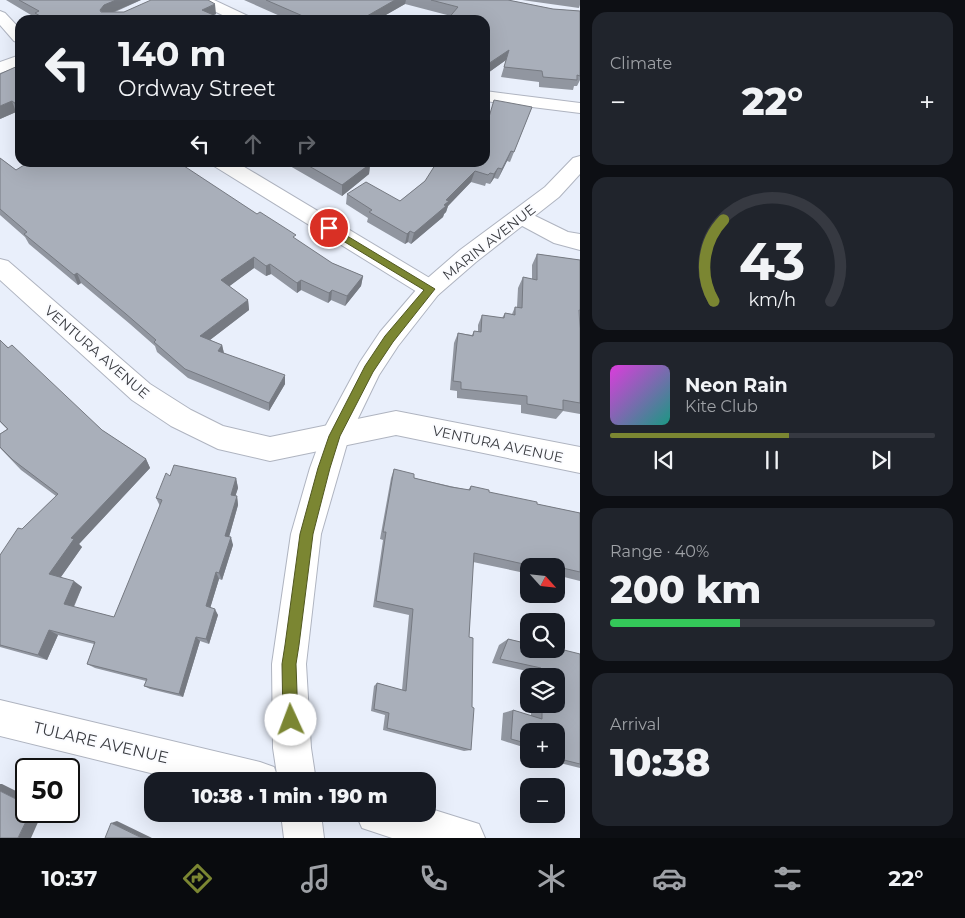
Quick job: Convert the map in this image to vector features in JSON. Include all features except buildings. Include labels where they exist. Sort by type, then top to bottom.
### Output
[{"type":"street","points":[[202,0],[234,15]]},
{"type":"street","points":[[0,16],[15,32]]},
{"type":"street","points":[[0,68],[15,62]]},
{"type":"street","points":[[490,97],[580,108]]},
{"type":"street","name":"MARIN AVENUE","points":[[296,772],[291,739],[289,664],[306,534],[335,436],[369,369],[389,339],[430,289],[468,256],[552,192],[580,162]]},
{"type":"street","points":[[229,167],[430,289]]},
{"type":"street","points":[[521,216],[562,238],[580,242]]},
{"type":"street","name":"VENTURA AVENUE","points":[[0,267],[141,392],[181,418],[218,437],[270,449],[396,423],[580,460]]},
{"type":"street","name":"TULARE AVENUE","points":[[0,718],[223,772]]},
{"type":"street","points":[[302,822],[304,838]]},
{"type":"street","points":[[406,822],[466,838]]},
{"type":"route","points":[[291,720],[289,664],[306,534],[324,468],[335,436],[369,369],[389,339],[430,289],[329,228]]}]
